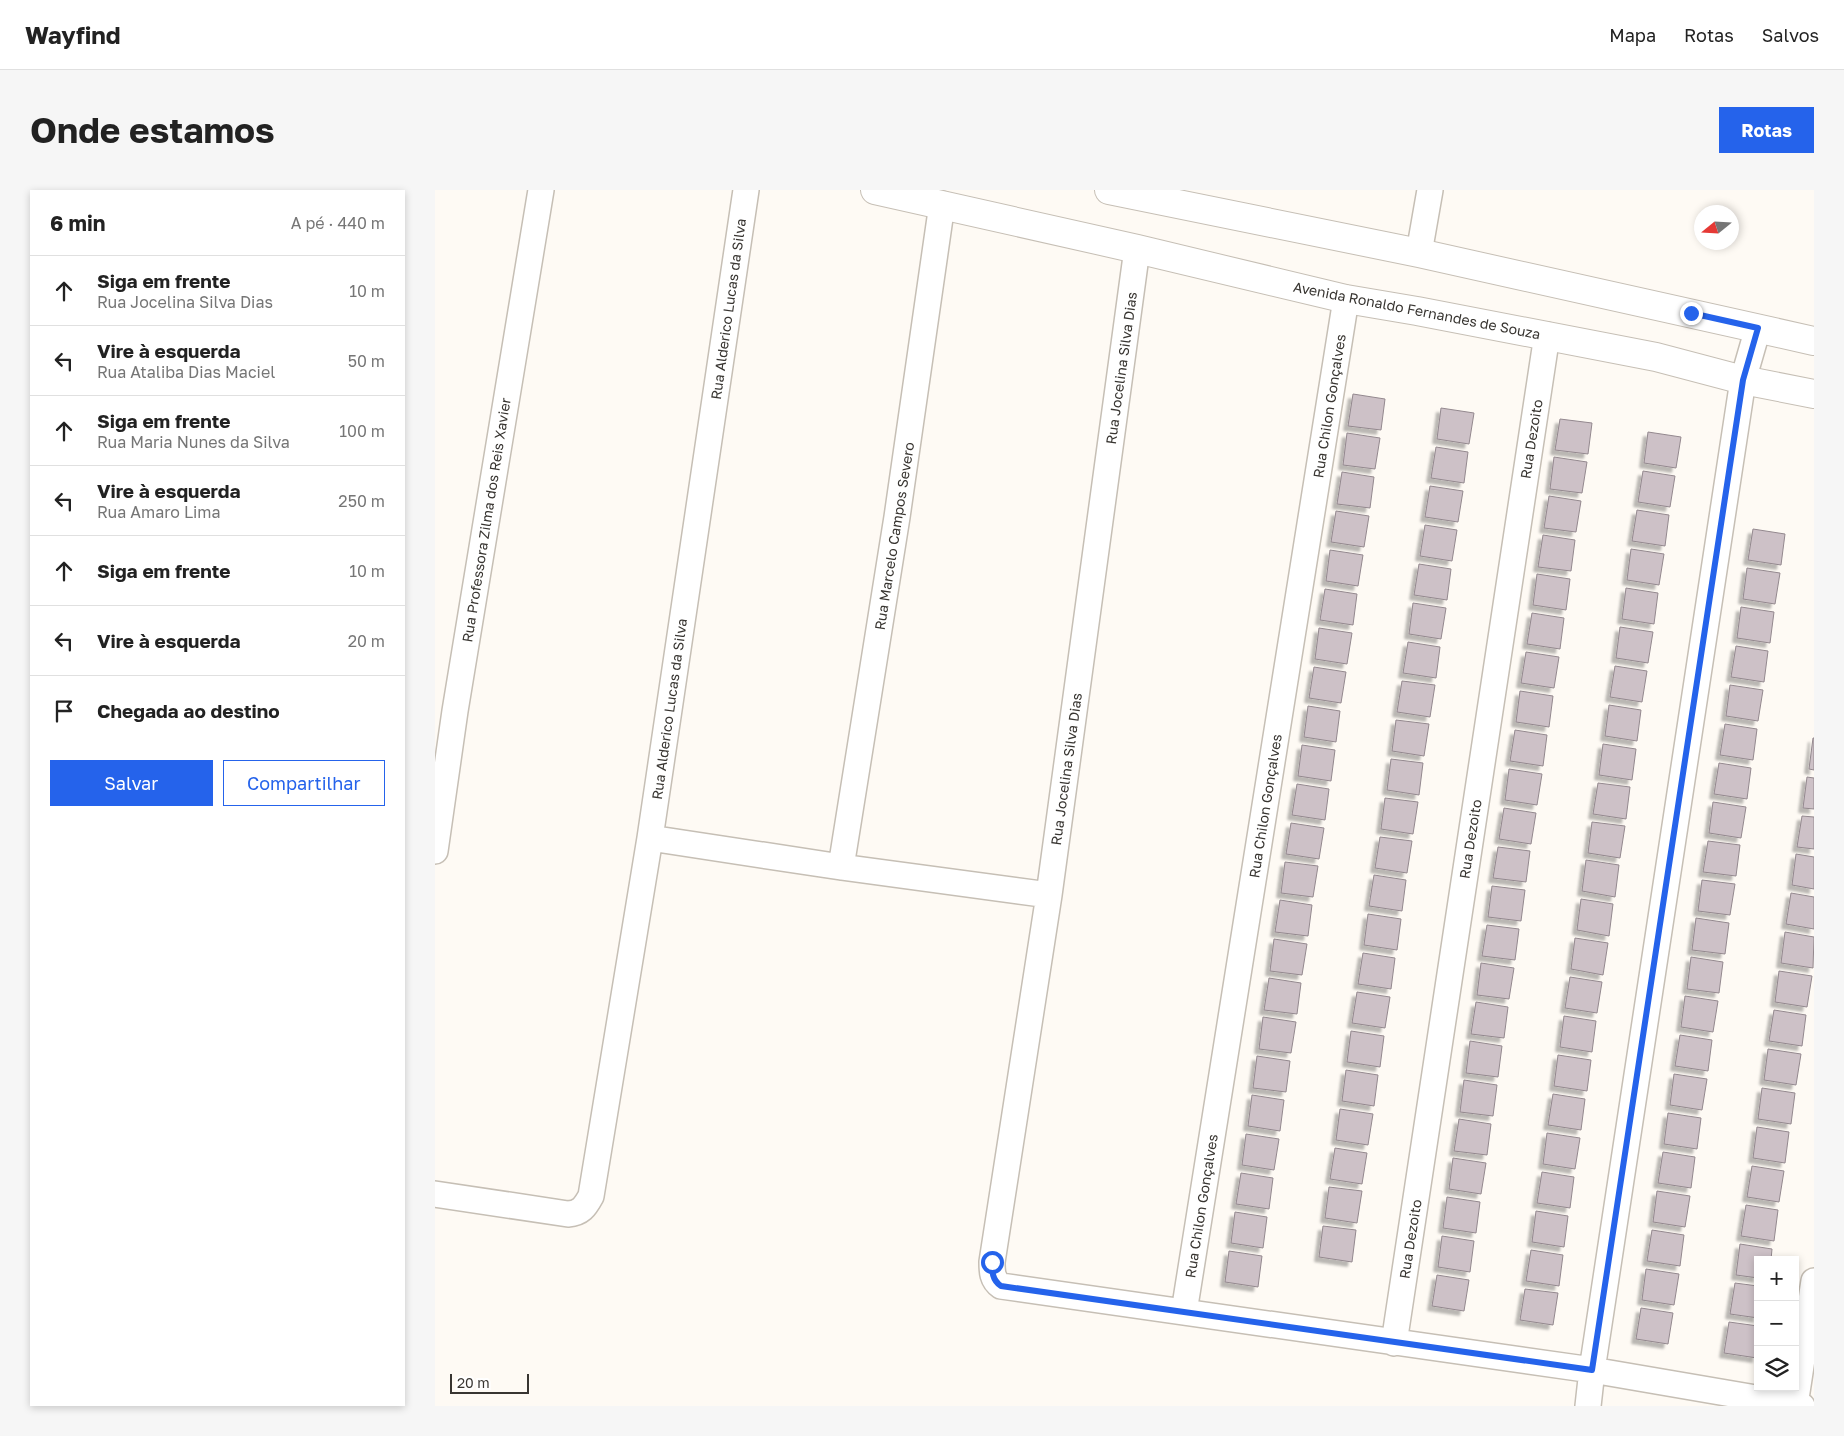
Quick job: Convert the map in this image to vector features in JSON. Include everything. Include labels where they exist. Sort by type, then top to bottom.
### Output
[{"type":"street","name":"Rua Professora Zilma dos Reis Xavier","points":[[435,851],[455,711],[541,190]]},
{"type":"street","name":"Rua Alderico Lucas da Silva","points":[[435,1194],[568,1214],[577,1213],[586,1207],[591,1196],[650,838],[745,190]]},
{"type":"street","name":"Avenida Ronaldo Fernandes de Souza","points":[[875,190],[1137,248],[1346,300],[1547,335],[1656,357],[1743,380],[1814,394]]},
{"type":"street","points":[[1109,190],[1419,254],[1814,341]]},
{"type":"street","points":[[1419,254],[1430,190]]},
{"type":"street","name":"Rua Marcelo Campos Severo","points":[[841,867],[897,517],[942,204]]},
{"type":"street","name":"Rua Jocelina Silva Dias","points":[[1137,248],[1049,895],[992,1262],[994,1278],[1001,1286],[1184,1312]]},
{"type":"street","name":"Rua Chilon Gonçalves","points":[[1184,1312],[1346,300]]},
{"type":"street","points":[[1588,1406],[1743,380],[1758,328]]},
{"type":"street","name":"Rua Dezoito","points":[[1394,1343],[1547,335]]},
{"type":"street","points":[[650,838],[841,867],[1049,895]]},
{"type":"street","points":[[1184,1312],[1592,1370],[1798,1406],[1814,1281]]},
{"type":"building","points":[[1353,394],[1385,399],[1381,430],[1348,426]]},
{"type":"building","points":[[1441,408],[1474,413],[1469,444],[1437,439]]},
{"type":"building","points":[[1560,419],[1592,423],[1588,454],[1555,450]]},
{"type":"building","points":[[1648,432],[1681,437],[1676,468],[1644,463]]},
{"type":"building","points":[[1347,433],[1380,438],[1375,469],[1343,465]]},
{"type":"building","points":[[1436,447],[1468,452],[1464,483],[1431,478]]},
{"type":"building","points":[[1554,457],[1587,462],[1582,493],[1550,489]]},
{"type":"building","points":[[1643,471],[1675,476],[1670,507],[1638,502]]},
{"type":"building","points":[[1342,472],[1374,477],[1370,508],[1337,504]]},
{"type":"building","points":[[1430,486],[1463,491],[1458,522],[1425,517]]},
{"type":"building","points":[[1549,496],[1581,501],[1576,532],[1544,528]]},
{"type":"building","points":[[1637,510],[1669,515],[1665,546],[1632,541]]},
{"type":"building","points":[[1336,511],[1369,516],[1364,547],[1331,542]]},
{"type":"building","points":[[1425,525],[1457,530],[1452,561],[1420,556]]},
{"type":"building","points":[[1753,529],[1785,534],[1781,565],[1748,560]]},
{"type":"building","points":[[1543,535],[1575,540],[1571,571],[1538,567]]},
{"type":"building","points":[[1631,549],[1664,554],[1659,585],[1627,580]]},
{"type":"building","points":[[1330,550],[1363,555],[1358,586],[1326,581]]},
{"type":"building","points":[[1419,564],[1451,569],[1447,600],[1414,595]]},
{"type":"building","points":[[1747,568],[1780,573],[1775,604],[1743,599]]},
{"type":"building","points":[[1537,574],[1570,579],[1566,610],[1533,605]]},
{"type":"building","points":[[1626,588],[1658,593],[1654,624],[1622,619]]},
{"type":"building","points":[[1325,589],[1357,594],[1353,625],[1320,620]]},
{"type":"building","points":[[1413,603],[1446,608],[1441,639],[1409,634]]},
{"type":"building","points":[[1741,607],[1774,612],[1770,643],[1737,638]]},
{"type":"building","points":[[1532,613],[1564,618],[1560,649],[1527,644]]},
{"type":"building","points":[[1620,627],[1653,632],[1648,663],[1616,658]]},
{"type":"building","points":[[1319,628],[1352,633],[1347,664],[1315,659]]},
{"type":"building","points":[[1408,642],[1440,647],[1436,678],[1403,673]]},
{"type":"building","points":[[1736,646],[1768,651],[1764,682],[1731,677]]},
{"type":"building","points":[[1526,652],[1559,657],[1554,688],[1521,683]]},
{"type":"building","points":[[1615,666],[1647,671],[1642,702],[1610,697]]},
{"type":"building","points":[[1314,667],[1346,672],[1341,703],[1309,698]]},
{"type":"building","points":[[1402,681],[1435,685],[1430,717],[1397,712]]},
{"type":"building","points":[[1730,685],[1763,690],[1758,721],[1726,716]]},
{"type":"building","points":[[1520,691],[1553,696],[1549,727],[1516,722]]},
{"type":"building","points":[[1609,705],[1641,710],[1637,741],[1605,736]]},
{"type":"building","points":[[1308,706],[1340,711],[1336,742],[1304,737]]},
{"type":"building","points":[[1396,720],[1429,724],[1424,756],[1392,751]]},
{"type":"building","points":[[1725,724],[1757,729],[1753,760],[1720,755]]},
{"type":"building","points":[[1515,730],[1547,735],[1543,766],[1510,761]]},
{"type":"building","points":[[1814,738],[1814,770],[1809,769]]},
{"type":"building","points":[[1603,744],[1636,749],[1632,780],[1599,775]]},
{"type":"building","points":[[1302,745],[1335,750],[1331,781],[1298,776]]},
{"type":"building","points":[[1391,759],[1423,763],[1419,795],[1387,790]]},
{"type":"building","points":[[1719,763],[1751,768],[1747,799],[1714,794]]},
{"type":"building","points":[[1509,769],[1542,774],[1537,805],[1505,800]]},
{"type":"building","points":[[1807,777],[1814,778],[1814,809],[1803,808]]},
{"type":"building","points":[[1598,783],[1630,787],[1626,819],[1593,814]]},
{"type":"building","points":[[1297,784],[1329,789],[1325,820],[1292,815]]},
{"type":"building","points":[[1385,798],[1418,802],[1413,834],[1381,829]]},
{"type":"building","points":[[1713,802],[1746,807],[1741,838],[1709,833]]},
{"type":"building","points":[[1504,808],[1536,813],[1531,844],[1499,839]]},
{"type":"building","points":[[1802,816],[1814,817],[1814,849],[1797,847]]},
{"type":"building","points":[[1592,822],[1625,826],[1620,858],[1588,853]]},
{"type":"building","points":[[1291,823],[1324,828],[1319,859],[1286,854]]},
{"type":"building","points":[[1380,837],[1412,841],[1407,873],[1375,868]]},
{"type":"building","points":[[1708,841],[1740,845],[1736,876],[1703,872]]},
{"type":"building","points":[[1498,847],[1530,851],[1526,882],[1493,878]]},
{"type":"building","points":[[1796,854],[1814,857],[1814,889],[1792,885]]},
{"type":"building","points":[[1586,860],[1619,865],[1615,897],[1582,891]]},
{"type":"building","points":[[1285,862],[1318,866],[1313,897],[1281,893]]},
{"type":"building","points":[[1374,875],[1406,880],[1402,911],[1369,906]]},
{"type":"building","points":[[1702,880],[1735,884],[1730,915],[1698,911]]},
{"type":"building","points":[[1492,886],[1525,890],[1521,921],[1488,917]]},
{"type":"building","points":[[1791,893],[1814,897],[1814,929],[1786,924]]},
{"type":"building","points":[[1581,899],[1613,904],[1609,936],[1577,930]]},
{"type":"building","points":[[1280,900],[1312,905],[1308,936],[1275,932]]},
{"type":"building","points":[[1368,914],[1401,919],[1397,950],[1364,945]]},
{"type":"building","points":[[1696,918],[1729,923],[1725,954],[1692,950]]},
{"type":"building","points":[[1487,925],[1519,929],[1515,960],[1482,956]]},
{"type":"building","points":[[1785,932],[1814,937],[1813,968],[1781,963]]},
{"type":"building","points":[[1575,938],[1608,943],[1603,975],[1571,969]]},
{"type":"building","points":[[1274,939],[1307,944],[1302,975],[1270,971]]},
{"type":"building","points":[[1363,953],[1395,958],[1391,989],[1358,984]]},
{"type":"building","points":[[1691,957],[1723,962],[1719,993],[1687,989]]},
{"type":"building","points":[[1481,963],[1514,968],[1509,999],[1477,995]]},
{"type":"building","points":[[1779,971],[1812,976],[1807,1007],[1775,1002]]},
{"type":"building","points":[[1570,977],[1602,982],[1597,1013],[1565,1008]]},
{"type":"building","points":[[1269,978],[1301,983],[1297,1014],[1264,1010]]},
{"type":"building","points":[[1357,992],[1390,997],[1385,1028],[1352,1023]]},
{"type":"building","points":[[1685,996],[1718,1001],[1713,1032],[1681,1027]]},
{"type":"building","points":[[1476,1002],[1508,1007],[1504,1038],[1471,1034]]},
{"type":"building","points":[[1774,1010],[1806,1015],[1802,1046],[1769,1041]]},
{"type":"building","points":[[1564,1016],[1596,1021],[1592,1052],[1560,1047]]},
{"type":"building","points":[[1263,1017],[1296,1022],[1291,1053],[1259,1049]]},
{"type":"building","points":[[1351,1031],[1384,1036],[1380,1067],[1347,1062]]},
{"type":"building","points":[[1680,1035],[1712,1040],[1708,1071],[1675,1066]]},
{"type":"building","points":[[1470,1041],[1502,1046],[1498,1077],[1466,1073]]},
{"type":"building","points":[[1768,1049],[1801,1054],[1796,1085],[1764,1080]]},
{"type":"building","points":[[1558,1055],[1591,1060],[1587,1091],[1554,1086]]},
{"type":"building","points":[[1257,1056],[1290,1061],[1286,1092],[1253,1088]]},
{"type":"building","points":[[1346,1070],[1378,1075],[1374,1106],[1342,1101]]},
{"type":"building","points":[[1674,1074],[1707,1079],[1702,1110],[1670,1105]]},
{"type":"building","points":[[1464,1080],[1497,1085],[1493,1116],[1460,1112]]},
{"type":"building","points":[[1762,1088],[1795,1093],[1791,1124],[1758,1119]]},
{"type":"building","points":[[1553,1094],[1585,1099],[1581,1130],[1548,1125]]},
{"type":"building","points":[[1252,1095],[1284,1100],[1280,1131],[1248,1126]]},
{"type":"building","points":[[1340,1109],[1373,1114],[1368,1145],[1336,1140]]},
{"type":"building","points":[[1668,1113],[1701,1118],[1697,1149],[1664,1144]]},
{"type":"building","points":[[1459,1119],[1491,1124],[1487,1155],[1454,1151]]},
{"type":"building","points":[[1757,1127],[1789,1132],[1785,1163],[1753,1158]]},
{"type":"building","points":[[1547,1133],[1580,1138],[1575,1169],[1543,1164]]},
{"type":"building","points":[[1246,1134],[1279,1139],[1274,1170],[1242,1165]]},
{"type":"building","points":[[1335,1148],[1367,1153],[1362,1184],[1330,1179]]},
{"type":"building","points":[[1663,1152],[1695,1157],[1691,1188],[1658,1183]]},
{"type":"building","points":[[1453,1158],[1486,1163],[1481,1194],[1449,1189]]},
{"type":"building","points":[[1752,1166],[1784,1171],[1779,1202],[1747,1197]]},
{"type":"building","points":[[1542,1172],[1574,1177],[1570,1208],[1537,1203]]},
{"type":"building","points":[[1241,1173],[1273,1178],[1269,1209],[1236,1204]]},
{"type":"building","points":[[1329,1187],[1362,1191],[1357,1223],[1325,1218]]},
{"type":"building","points":[[1657,1191],[1690,1196],[1685,1227],[1653,1222]]},
{"type":"building","points":[[1447,1197],[1480,1202],[1476,1233],[1443,1228]]},
{"type":"building","points":[[1746,1205],[1778,1210],[1774,1241],[1741,1236]]},
{"type":"building","points":[[1536,1211],[1568,1216],[1564,1247],[1532,1242]]},
{"type":"building","points":[[1235,1212],[1267,1217],[1263,1248],[1231,1243]]},
{"type":"building","points":[[1323,1226],[1356,1230],[1352,1262],[1319,1257]]},
{"type":"building","points":[[1652,1230],[1684,1235],[1680,1266],[1647,1261]]},
{"type":"building","points":[[1442,1236],[1474,1241],[1470,1272],[1438,1267]]},
{"type":"building","points":[[1740,1244],[1772,1249],[1771,1256],[1754,1256],[1754,1277],[1736,1275]]},
{"type":"building","points":[[1531,1250],[1563,1255],[1559,1286],[1526,1281]]},
{"type":"building","points":[[1229,1251],[1262,1256],[1258,1287],[1225,1282]]},
{"type":"building","points":[[1646,1269],[1679,1274],[1674,1305],[1642,1300]]},
{"type":"building","points":[[1437,1275],[1469,1280],[1464,1311],[1432,1306]]},
{"type":"building","points":[[1735,1283],[1754,1285],[1754,1317],[1730,1314]]},
{"type":"building","points":[[1525,1289],[1558,1293],[1553,1325],[1520,1320]]},
{"type":"building","points":[[1641,1308],[1673,1313],[1668,1344],[1636,1339]]},
{"type":"building","points":[[1729,1322],[1754,1325],[1754,1358],[1724,1353]]},
{"type":"route","points":[[992,1262],[994,1278],[1001,1286],[1592,1370],[1743,380],[1758,328],[1691,313]]}]
